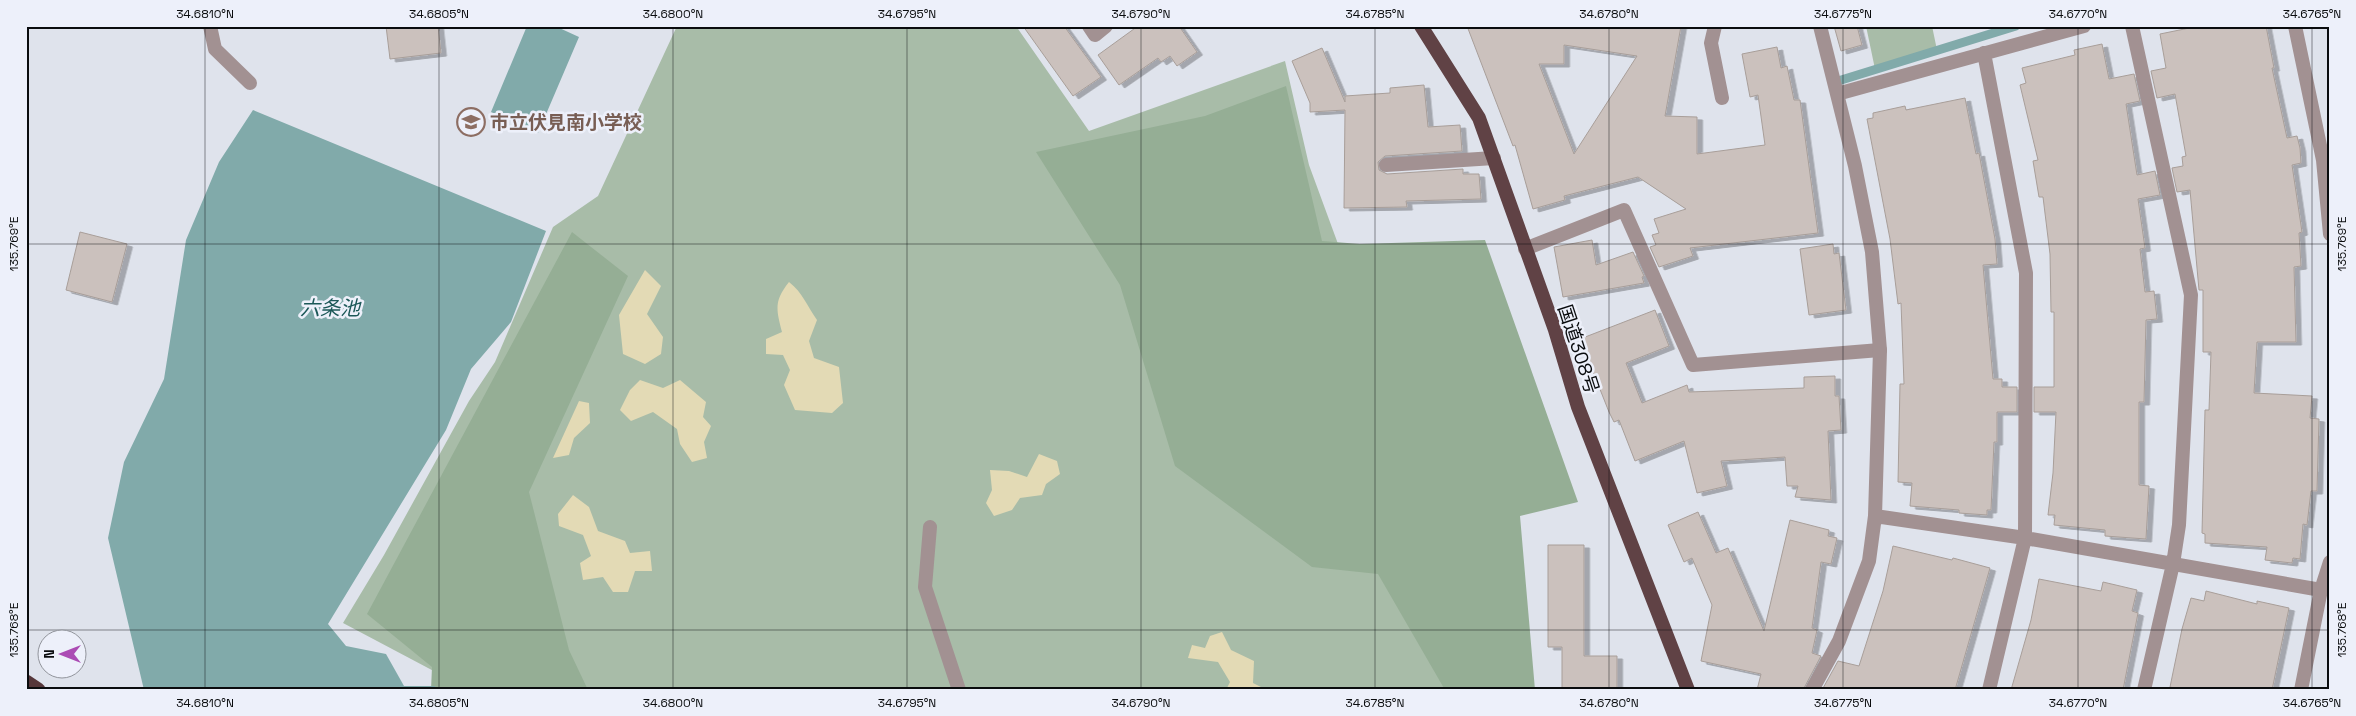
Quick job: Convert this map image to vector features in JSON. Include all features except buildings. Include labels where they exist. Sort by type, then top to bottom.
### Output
[{"type":"highway","name":"国道308号","points":[[1421,26],[1479,118],[1555,330],[1578,407],[1688,690]]},
{"type":"highway","points":[[26,682],[38,690]]},
{"type":"street","points":[[210,26],[215,48],[250,83]]},
{"type":"street","points":[[1089,26],[1095,35],[1106,26]]},
{"type":"street","points":[[1715,26],[1711,43],[1722,98]]},
{"type":"street","points":[[1812,690],[1839,641],[1869,561],[1875,516],[1880,350],[1872,252],[1855,166],[1820,26]]},
{"type":"street","points":[[1837,94],[2084,26]]},
{"type":"street","points":[[2132,26],[2191,295],[2179,525],[2173,564],[2144,690]]},
{"type":"street","points":[[2295,26],[2327,159],[2330,234]]},
{"type":"street","points":[[1984,53],[2026,272],[2025,538],[1989,690]]},
{"type":"street","points":[[1386,165],[1494,158]]},
{"type":"street","points":[[1525,248],[1624,210],[1693,365],[1880,350]]},
{"type":"street","points":[[1875,516],[2025,538],[2321,590]]},
{"type":"street","points":[[930,528],[925,587],[959,690]]},
{"type":"street","points":[[2301,690],[2321,590],[2330,562]]},
{"type":"shaded area","points":[[677,26],[1016,26],[1089,131],[1285,61],[1309,165],[1502,690],[445,690],[445,677],[343,623],[384,555],[469,401],[495,362],[553,227],[598,196]]},
{"type":"shaded area","points":[[1866,26],[1932,26],[1937,50],[1875,69]]},
{"type":"shaded area","points":[[1286,86],[1322,241],[1360,244],[1485,240],[1578,502],[1520,516],[1535,690],[1445,690],[1378,574],[1312,567],[1175,466],[1120,285],[1036,152],[1205,116]]},
{"type":"shaded area","points":[[572,232],[628,276],[529,492],[569,650],[588,690],[431,690],[432,667],[367,614]]},
{"type":"sand","points":[[645,270],[661,286],[647,314],[663,337],[661,354],[645,364],[623,354],[619,315]]},
{"type":"sand","points":[[789,282],[801,295],[817,320],[809,341],[814,358],[839,367],[843,403],[832,413],[795,410],[784,385],[790,370],[783,355],[766,354],[766,339],[782,332],[778,317],[778,306],[781,295]]},
{"type":"sand","points":[[640,380],[663,388],[680,380],[706,402],[703,417],[711,426],[704,442],[707,458],[692,462],[680,444],[677,429],[653,412],[631,421],[620,410],[630,390]]},
{"type":"sand","points":[[579,401],[589,403],[590,423],[574,438],[569,455],[553,458]]},
{"type":"sand","points":[[1039,454],[1057,461],[1060,474],[1046,484],[1042,495],[1020,498],[1012,510],[994,516],[986,503],[992,490],[990,470],[1009,471],[1027,477]]},
{"type":"sand","points":[[573,495],[589,507],[598,531],[625,541],[630,553],[650,551],[652,571],[635,571],[628,592],[613,592],[603,577],[583,580],[580,563],[591,556],[583,535],[559,526],[558,514]]},
{"type":"sand","points":[[1222,632],[1231,650],[1254,661],[1253,683],[1267,690],[1226,690],[1230,682],[1218,662],[1188,658],[1192,645],[1205,648],[1210,636]]},
{"type":"water","points":[[527,26],[555,26],[579,37],[538,133],[491,112]]},
{"type":"water","name":"六条池","points":[[253,110],[546,231],[511,322],[471,369],[446,430],[328,624],[346,646],[386,654],[404,686],[435,686],[435,690],[144,690],[108,538],[124,462],[164,379],[186,240],[219,162]]},
{"type":"waterway","points":[[1838,81],[2016,26]]},
{"type":"place","name":"市立伏見南小学校","points":[[471,122]]}]
